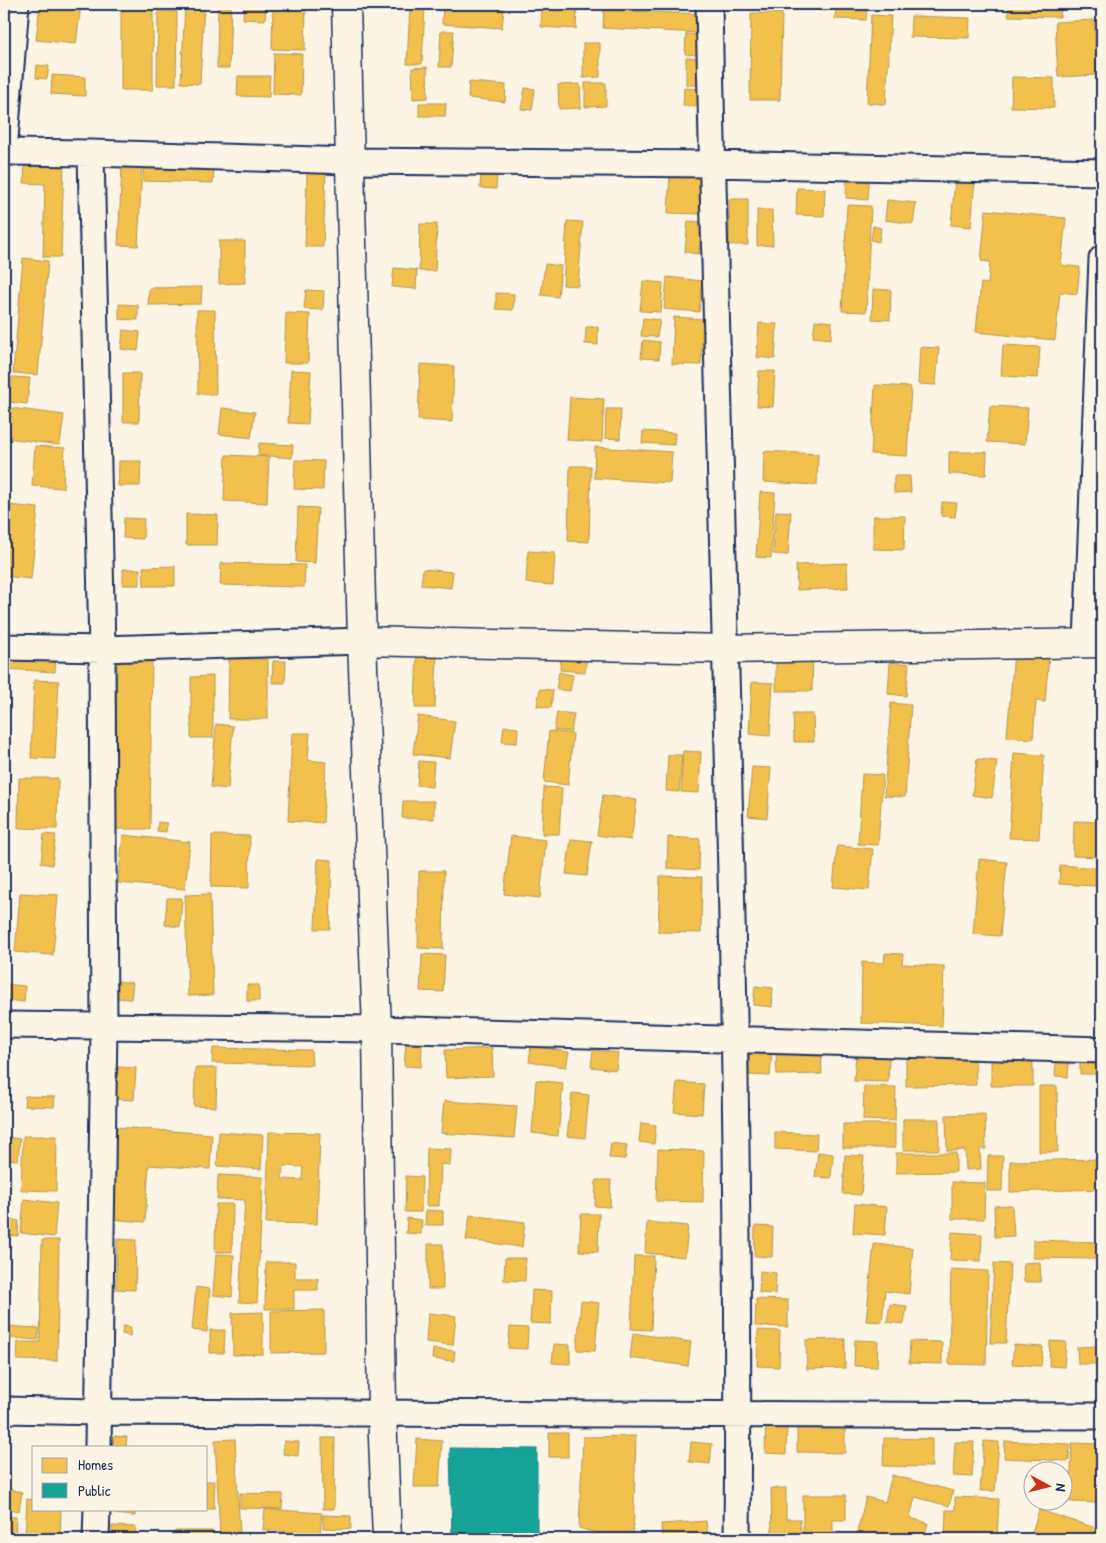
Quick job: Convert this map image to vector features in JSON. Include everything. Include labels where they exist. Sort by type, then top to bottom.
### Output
[{"type":"street","points":[[16,4],[4,152],[349,161],[712,164],[1102,172]]},
{"type":"street","points":[[346,4],[362,641],[377,1029],[382,1412],[387,1539]]},
{"type":"street","points":[[708,4],[735,1039],[737,1539]]},
{"type":"street","points":[[91,153],[102,649],[104,1026],[98,1446]]},
{"type":"street","points":[[4,647],[102,649],[362,641],[726,648],[1095,643],[1102,259]]},
{"type":"street","points":[[4,1025],[377,1029],[1102,1050]]},
{"type":"street","points":[[4,1410],[1102,1416]]},
{"type":"street","points":[[96,1539],[97,1510]]},
{"type":"building: Homes","points":[[40,4],[81,4],[76,44],[36,40]]},
{"type":"building: Homes","points":[[121,4],[153,4],[153,90],[121,90]]},
{"type":"building: Homes","points":[[185,4],[204,4],[200,84],[181,83]]},
{"type":"building: Homes","points":[[244,4],[266,6],[265,20],[243,19]]},
{"type":"building: Homes","points":[[273,4],[306,4],[305,50],[272,49]]},
{"type":"building: Homes","points":[[443,4],[504,8],[502,28],[442,24]]},
{"type":"building: Homes","points":[[631,4],[631,9],[602,5]]},
{"type":"building: Homes","points":[[747,4],[768,4],[768,7],[747,7]]},
{"type":"building: Homes","points":[[836,4],[867,4],[866,20],[835,19]]},
{"type":"building: Homes","points":[[1009,4],[1061,4],[1060,17],[1008,16]]},
{"type":"building: Homes","points":[[218,5],[231,6],[229,68],[217,68]]},
{"type":"building: Homes","points":[[410,6],[425,6],[422,64],[407,64]]},
{"type":"building: Homes","points":[[542,7],[577,8],[576,29],[541,27]]},
{"type":"building: Homes","points":[[604,10],[702,14],[701,33],[603,28]]},
{"type":"building: Homes","points":[[158,11],[177,12],[176,85],[157,85]]},
{"type":"building: Homes","points":[[751,13],[782,13],[780,100],[750,100]]},
{"type":"building: Homes","points":[[871,15],[891,16],[886,104],[867,103]]},
{"type":"building: Homes","points":[[911,16],[970,18],[969,38],[910,37]]},
{"type":"building: Homes","points":[[1094,20],[1097,75],[1058,77],[1055,22]]},
{"type":"building: Homes","points":[[441,31],[454,31],[451,67],[439,67]]},
{"type":"building: Homes","points":[[686,34],[700,35],[699,55],[685,54]]},
{"type":"building: Homes","points":[[583,43],[600,43],[600,77],[583,78]]},
{"type":"building: Homes","points":[[274,53],[302,54],[301,95],[273,94]]},
{"type":"building: Homes","points":[[686,57],[700,58],[700,85],[686,85]]},
{"type":"building: Homes","points":[[37,65],[49,66],[47,79],[36,78]]},
{"type":"building: Homes","points":[[427,67],[428,98],[413,99],[412,68]]},
{"type":"building: Homes","points":[[52,75],[85,77],[85,96],[51,94]]},
{"type":"building: Homes","points":[[238,76],[270,76],[269,97],[237,96]]},
{"type":"building: Homes","points":[[1012,77],[1054,78],[1054,108],[1011,107]]},
{"type":"building: Homes","points":[[469,82],[506,85],[505,102],[468,98]]},
{"type":"building: Homes","points":[[585,83],[606,83],[606,106],[585,107]]},
{"type":"building: Homes","points":[[580,84],[581,108],[559,109],[558,85]]},
{"type":"building: Homes","points":[[525,88],[535,89],[532,110],[521,109]]},
{"type":"building: Homes","points":[[684,88],[701,89],[700,106],[683,106]]},
{"type":"building: Homes","points":[[419,103],[446,103],[445,116],[419,116]]},
{"type":"building: Homes","points":[[25,161],[64,162],[61,257],[43,257],[45,184],[24,183]]},
{"type":"building: Homes","points":[[144,162],[214,164],[213,183],[143,181]]},
{"type":"building: Homes","points":[[122,167],[142,168],[138,246],[118,245]]},
{"type":"building: Homes","points":[[307,171],[326,172],[323,247],[305,247]]},
{"type":"building: Homes","points":[[481,173],[497,174],[496,189],[480,188]]},
{"type":"building: Homes","points":[[670,175],[701,176],[699,214],[668,213]]},
{"type":"building: Homes","points":[[847,179],[869,181],[868,200],[846,198]]},
{"type":"building: Homes","points":[[955,179],[975,180],[971,227],[951,225]]},
{"type":"building: Homes","points":[[797,188],[825,189],[824,216],[796,215]]},
{"type":"building: Homes","points":[[729,199],[748,199],[748,245],[729,245]]},
{"type":"building: Homes","points":[[887,200],[916,203],[913,224],[885,220]]},
{"type":"building: Homes","points":[[847,205],[871,206],[866,312],[842,311]]},
{"type":"building: Homes","points":[[757,210],[772,210],[773,245],[757,246]]},
{"type":"building: Homes","points":[[986,210],[1066,218],[1061,265],[1080,267],[1077,294],[1060,292],[1055,340],[976,332],[981,283],[988,284],[990,262],[981,261]]},
{"type":"building: Homes","points":[[567,221],[583,222],[578,286],[563,285]]},
{"type":"building: Homes","points":[[688,221],[702,222],[699,254],[685,252]]},
{"type":"building: Homes","points":[[420,224],[437,224],[435,271],[419,271]]},
{"type":"building: Homes","points":[[873,226],[881,228],[879,242],[871,240]]},
{"type":"building: Homes","points":[[219,241],[245,241],[245,283],[219,284]]},
{"type":"building: Homes","points":[[23,258],[48,261],[38,375],[13,373]]},
{"type":"building: Homes","points":[[545,264],[561,266],[558,297],[541,295]]},
{"type":"building: Homes","points":[[394,268],[417,270],[416,289],[392,287]]},
{"type":"building: Homes","points":[[667,277],[702,281],[699,312],[664,309]]},
{"type":"building: Homes","points":[[643,281],[663,283],[661,312],[640,311]]},
{"type":"building: Homes","points":[[202,287],[201,304],[148,305],[149,288]]},
{"type":"building: Homes","points":[[873,289],[891,290],[890,320],[872,319]]},
{"type":"building: Homes","points":[[306,290],[324,291],[323,310],[304,309]]},
{"type":"building: Homes","points":[[496,293],[514,294],[513,310],[496,309]]},
{"type":"building: Homes","points":[[119,304],[138,305],[138,320],[119,319]]},
{"type":"building: Homes","points":[[197,310],[215,310],[216,394],[198,394]]},
{"type":"building: Homes","points":[[286,313],[310,314],[308,363],[284,363]]},
{"type":"building: Homes","points":[[674,317],[704,319],[701,365],[672,364]]},
{"type":"building: Homes","points":[[643,318],[660,320],[657,337],[641,336]]},
{"type":"building: Homes","points":[[815,320],[832,322],[831,339],[813,337]]},
{"type":"building: Homes","points":[[759,323],[777,324],[775,359],[757,357]]},
{"type":"building: Homes","points":[[586,327],[598,327],[598,345],[585,344]]},
{"type":"building: Homes","points":[[123,330],[140,332],[138,351],[121,349]]},
{"type":"building: Homes","points":[[643,340],[660,342],[659,359],[641,358]]},
{"type":"building: Homes","points":[[1003,345],[1040,347],[1038,378],[1001,376]]},
{"type":"building: Homes","points":[[920,347],[939,348],[936,385],[918,384]]},
{"type":"building: Homes","points":[[420,364],[454,366],[452,422],[418,420]]},
{"type":"building: Homes","points":[[291,370],[311,371],[308,424],[288,423]]},
{"type":"building: Homes","points":[[759,371],[775,371],[773,407],[757,406]]},
{"type":"building: Homes","points":[[123,373],[140,373],[139,422],[123,422]]},
{"type":"building: Homes","points":[[12,377],[30,378],[27,404],[9,402]]},
{"type":"building: Homes","points":[[875,385],[911,387],[907,456],[871,454]]},
{"type":"building: Homes","points":[[570,397],[604,399],[602,442],[567,440]]},
{"type":"building: Homes","points":[[990,406],[1028,408],[1025,444],[987,442]]},
{"type":"building: Homes","points":[[11,408],[64,415],[60,445],[7,438]]},
{"type":"building: Homes","points":[[222,408],[255,412],[251,438],[219,434]]},
{"type":"building: Homes","points":[[606,409],[621,409],[620,439],[605,438]]},
{"type":"building: Homes","points":[[643,431],[675,433],[674,445],[642,443]]},
{"type":"building: Homes","points":[[259,443],[293,445],[292,458],[258,455]]},
{"type":"building: Homes","points":[[35,446],[65,448],[63,488],[32,486]]},
{"type":"building: Homes","points":[[595,447],[672,452],[670,483],[594,478]]},
{"type":"building: Homes","points":[[764,451],[818,454],[817,485],[763,482]]},
{"type":"building: Homes","points":[[949,452],[987,452],[986,475],[949,474]]},
{"type":"building: Homes","points":[[226,455],[269,457],[267,503],[224,501]]},
{"type":"building: Homes","points":[[295,460],[324,461],[323,490],[294,489]]},
{"type":"building: Homes","points":[[119,461],[141,461],[140,486],[118,486]]},
{"type":"building: Homes","points":[[570,466],[591,466],[589,542],[568,541]]},
{"type":"building: Homes","points":[[894,476],[910,476],[911,492],[894,493]]},
{"type":"building: Homes","points":[[760,492],[775,493],[771,558],[756,557]]},
{"type":"building: Homes","points":[[942,502],[957,503],[955,517],[941,516]]},
{"type":"building: Homes","points":[[8,505],[38,508],[31,579],[4,576],[4,546]]},
{"type":"building: Homes","points":[[298,507],[318,508],[315,563],[296,562]]},
{"type":"building: Homes","points":[[776,511],[791,512],[788,555],[773,554]]},
{"type":"building: Homes","points":[[186,514],[218,515],[217,545],[186,545]]},
{"type":"building: Homes","points":[[873,516],[905,516],[904,550],[873,549]]},
{"type":"building: Homes","points":[[124,518],[144,519],[143,539],[123,538]]},
{"type":"building: Homes","points":[[528,551],[555,553],[553,585],[526,583]]},
{"type":"building: Homes","points":[[221,563],[305,565],[304,587],[220,585]]},
{"type":"building: Homes","points":[[847,563],[848,588],[797,590],[796,565]]},
{"type":"building: Homes","points":[[175,566],[175,586],[144,586],[143,567]]},
{"type":"building: Homes","points":[[123,569],[140,569],[140,585],[123,585]]},
{"type":"building: Homes","points":[[423,569],[453,572],[451,588],[421,585]]},
{"type":"building: Homes","points":[[4,649],[56,652],[55,672],[4,669]]},
{"type":"building: Homes","points":[[417,652],[437,653],[435,708],[415,708]]},
{"type":"building: Homes","points":[[1014,652],[1049,655],[1045,702],[1036,701],[1033,739],[1007,737]]},
{"type":"building: Homes","points":[[561,654],[587,656],[585,672],[560,670]]},
{"type":"building: Homes","points":[[117,655],[152,655],[150,829],[115,829]]},
{"type":"building: Homes","points":[[776,655],[813,655],[812,691],[776,691]]},
{"type":"building: Homes","points":[[229,659],[268,659],[268,719],[228,719]]},
{"type":"building: Homes","points":[[273,661],[286,661],[285,683],[272,683]]},
{"type":"building: Homes","points":[[890,662],[909,664],[906,696],[888,694]]},
{"type":"building: Homes","points":[[559,672],[573,675],[570,691],[556,689]]},
{"type":"building: Homes","points":[[213,676],[213,738],[191,738],[191,677]]},
{"type":"building: Homes","points":[[34,680],[59,681],[55,759],[31,758]]},
{"type":"building: Homes","points":[[752,682],[773,683],[770,736],[749,734]]},
{"type":"building: Homes","points":[[1102,685],[1102,743],[1099,743]]},
{"type":"building: Homes","points":[[540,689],[553,690],[551,708],[537,706]]},
{"type":"building: Homes","points":[[891,703],[911,705],[905,797],[884,796]]},
{"type":"building: Homes","points":[[557,712],[574,714],[571,732],[554,730]]},
{"type":"building: Homes","points":[[793,714],[813,714],[814,742],[794,742]]},
{"type":"building: Homes","points":[[418,716],[455,721],[450,758],[413,754]]},
{"type":"building: Homes","points":[[216,724],[233,726],[228,789],[211,787]]},
{"type":"building: Homes","points":[[504,726],[518,728],[517,743],[502,742]]},
{"type":"building: Homes","points":[[549,731],[573,734],[568,785],[544,782]]},
{"type":"building: Homes","points":[[292,733],[310,733],[308,760],[326,762],[323,823],[288,821]]},
{"type":"building: Homes","points":[[683,751],[701,752],[699,793],[681,792]]},
{"type":"building: Homes","points":[[1014,753],[1044,755],[1039,839],[1009,838]]},
{"type":"building: Homes","points":[[668,755],[682,755],[679,792],[666,791]]},
{"type":"building: Homes","points":[[977,759],[997,761],[992,798],[972,795]]},
{"type":"building: Homes","points":[[419,761],[434,762],[432,787],[417,785]]},
{"type":"building: Homes","points":[[752,767],[771,768],[767,818],[748,816]]},
{"type":"building: Homes","points":[[862,774],[883,775],[878,845],[858,844]]},
{"type":"building: Homes","points":[[19,778],[58,778],[57,829],[18,828]]},
{"type":"building: Homes","points":[[544,787],[562,788],[559,834],[542,834]]},
{"type":"building: Homes","points":[[603,795],[637,800],[631,840],[597,835]]},
{"type":"building: Homes","points":[[403,801],[434,801],[434,819],[402,818]]},
{"type":"building: Homes","points":[[1074,821],[1102,822],[1102,857],[1073,856]]},
{"type":"building: Homes","points":[[158,822],[167,823],[166,832],[157,831]]},
{"type":"building: Homes","points":[[44,834],[56,835],[52,865],[41,863]]},
{"type":"building: Homes","points":[[123,835],[190,842],[185,889],[118,883]]},
{"type":"building: Homes","points":[[212,835],[250,836],[249,888],[211,887]]},
{"type":"building: Homes","points":[[511,836],[546,840],[540,898],[504,894]]},
{"type":"building: Homes","points":[[668,837],[700,839],[699,870],[667,868]]},
{"type":"building: Homes","points":[[571,839],[592,841],[587,876],[566,874]]},
{"type":"building: Homes","points":[[837,846],[873,849],[869,890],[833,887]]},
{"type":"building: Homes","points":[[318,859],[332,860],[330,929],[315,929]]},
{"type":"building: Homes","points":[[979,859],[1007,862],[1000,936],[973,934]]},
{"type":"building: Homes","points":[[1060,865],[1097,868],[1096,886],[1059,884]]},
{"type":"building: Homes","points":[[419,871],[444,871],[443,949],[418,948]]},
{"type":"building: Homes","points":[[660,876],[702,877],[701,933],[658,932]]},
{"type":"building: Homes","points":[[4,881],[7,881],[5,910],[4,910]]},
{"type":"building: Homes","points":[[20,893],[58,895],[53,955],[15,952]]},
{"type":"building: Homes","points":[[210,894],[213,995],[188,996],[185,895]]},
{"type":"building: Homes","points":[[167,898],[182,898],[180,927],[165,925]]},
{"type":"building: Homes","points":[[885,953],[903,954],[902,964],[944,966],[942,1026],[861,1023],[862,962],[884,963]]},
{"type":"building: Homes","points":[[422,954],[445,955],[443,992],[420,991]]},
{"type":"building: Homes","points":[[117,981],[133,983],[131,999],[116,998]]},
{"type":"building: Homes","points":[[4,984],[25,986],[24,1002],[4,1000]]},
{"type":"building: Homes","points":[[247,985],[259,985],[259,1001],[247,1001]]},
{"type":"building: Homes","points":[[755,986],[773,988],[772,1007],[753,1005]]},
{"type":"building: Homes","points":[[406,1044],[422,1045],[421,1067],[404,1066]]},
{"type":"building: Homes","points":[[531,1046],[569,1052],[566,1067],[529,1062]]},
{"type":"building: Homes","points":[[213,1048],[311,1050],[312,1065],[212,1063]]},
{"type":"building: Homes","points":[[492,1048],[493,1076],[446,1078],[445,1050]]},
{"type":"building: Homes","points":[[593,1050],[618,1053],[616,1070],[591,1067]]},
{"type":"building: Homes","points":[[750,1050],[772,1052],[770,1076],[749,1075]]},
{"type":"building: Homes","points":[[821,1052],[822,1074],[777,1075],[776,1053]]},
{"type":"building: Homes","points":[[1057,1052],[1070,1053],[1068,1077],[1055,1076]]},
{"type":"building: Homes","points":[[856,1054],[889,1056],[888,1082],[854,1081]]},
{"type":"building: Homes","points":[[975,1055],[976,1085],[906,1086],[906,1057]]},
{"type":"building: Homes","points":[[991,1055],[1033,1055],[1033,1086],[991,1086]]},
{"type":"building: Homes","points":[[1080,1055],[1102,1055],[1102,1074],[1080,1074]]},
{"type":"building: Homes","points":[[118,1067],[136,1068],[134,1100],[116,1099]]},
{"type":"building: Homes","points":[[195,1068],[217,1068],[216,1107],[194,1106]]},
{"type":"building: Homes","points":[[536,1080],[563,1083],[558,1136],[532,1133]]},
{"type":"building: Homes","points":[[677,1082],[704,1084],[702,1114],[674,1112]]},
{"type":"building: Homes","points":[[864,1086],[896,1087],[895,1121],[863,1120]]},
{"type":"building: Homes","points":[[1039,1086],[1057,1086],[1058,1152],[1039,1152]]},
{"type":"building: Homes","points":[[572,1093],[589,1095],[585,1138],[567,1136]]},
{"type":"building: Homes","points":[[25,1096],[55,1097],[54,1107],[24,1106]]},
{"type":"building: Homes","points":[[444,1101],[517,1106],[514,1138],[441,1133]]},
{"type":"building: Homes","points":[[985,1114],[986,1149],[980,1149],[981,1169],[966,1170],[965,1150],[947,1151],[946,1115]]},
{"type":"building: Homes","points":[[903,1119],[939,1119],[939,1150],[903,1150]]},
{"type":"building: Homes","points":[[641,1123],[656,1125],[654,1144],[639,1142]]},
{"type":"building: Homes","points":[[843,1124],[895,1124],[895,1148],[843,1148]]},
{"type":"building: Homes","points":[[116,1127],[212,1134],[210,1169],[149,1165],[145,1222],[109,1219]]},
{"type":"building: Homes","points":[[219,1132],[263,1135],[261,1169],[217,1166]]},
{"type":"building: Homes","points":[[269,1132],[320,1133],[317,1224],[266,1223]],"holes":[[[283,1166],[303,1167],[302,1180],[282,1179]]]},
{"type":"building: Homes","points":[[775,1132],[817,1134],[816,1151],[775,1149]]},
{"type":"building: Homes","points":[[23,1136],[57,1136],[56,1191],[21,1190]]},
{"type":"building: Homes","points":[[4,1137],[20,1139],[18,1160],[4,1159]]},
{"type":"building: Homes","points":[[611,1143],[627,1145],[625,1159],[609,1158]]},
{"type":"building: Homes","points":[[427,1148],[451,1149],[450,1165],[441,1164],[439,1206],[426,1206]]},
{"type":"building: Homes","points":[[658,1149],[704,1151],[703,1202],[656,1201]]},
{"type":"building: Homes","points":[[818,1152],[833,1154],[831,1178],[815,1177]]},
{"type":"building: Homes","points":[[896,1153],[956,1153],[956,1172],[896,1173]]},
{"type":"building: Homes","points":[[845,1155],[864,1156],[861,1195],[843,1194]]},
{"type":"building: Homes","points":[[988,1156],[1003,1156],[1002,1191],[987,1191]]},
{"type":"building: Homes","points":[[1100,1159],[1101,1189],[1010,1192],[1010,1161]]},
{"type":"building: Homes","points":[[218,1175],[263,1177],[257,1303],[239,1302],[245,1200],[217,1199]]},
{"type":"building: Homes","points":[[406,1176],[422,1177],[421,1212],[405,1212]]},
{"type":"building: Homes","points":[[596,1180],[611,1180],[610,1207],[595,1206]]},
{"type":"building: Homes","points":[[952,1182],[985,1183],[984,1219],[952,1219]]},
{"type":"building: Homes","points":[[24,1199],[57,1203],[54,1237],[21,1233]]},
{"type":"building: Homes","points":[[216,1204],[233,1204],[232,1252],[215,1252]]},
{"type":"building: Homes","points":[[855,1204],[887,1207],[885,1235],[853,1233]]},
{"type":"building: Homes","points":[[1012,1205],[1014,1236],[995,1237],[994,1206]]},
{"type":"building: Homes","points":[[426,1210],[443,1211],[443,1225],[425,1225]]},
{"type":"building: Homes","points":[[581,1214],[599,1214],[598,1252],[579,1251]]},
{"type":"building: Homes","points":[[470,1215],[525,1222],[522,1247],[466,1240]]},
{"type":"building: Homes","points":[[407,1218],[422,1220],[421,1234],[406,1233]]},
{"type":"building: Homes","points":[[4,1219],[19,1221],[18,1236],[4,1235]]},
{"type":"building: Homes","points":[[647,1222],[688,1226],[685,1257],[645,1253]]},
{"type":"building: Homes","points":[[755,1226],[773,1227],[772,1257],[754,1256]]},
{"type":"building: Homes","points":[[952,1232],[982,1234],[981,1261],[950,1260]]},
{"type":"building: Homes","points":[[117,1239],[136,1240],[135,1290],[116,1289]]},
{"type":"building: Homes","points":[[42,1240],[59,1240],[57,1361],[17,1360],[18,1342],[40,1342]]},
{"type":"building: Homes","points":[[1033,1240],[1097,1242],[1097,1259],[1033,1258]]},
{"type":"building: Homes","points":[[428,1244],[443,1244],[443,1289],[428,1289]]},
{"type":"building: Homes","points":[[874,1244],[913,1248],[909,1294],[885,1291],[882,1322],[866,1321]]},
{"type":"building: Homes","points":[[216,1254],[234,1255],[232,1297],[213,1295]]},
{"type":"building: Homes","points":[[634,1256],[654,1256],[651,1330],[631,1329]]},
{"type":"building: Homes","points":[[505,1258],[526,1258],[525,1281],[504,1280]]},
{"type":"building: Homes","points":[[266,1262],[295,1262],[295,1278],[318,1278],[318,1290],[294,1290],[294,1309],[265,1309]]},
{"type":"building: Homes","points":[[1040,1262],[1041,1282],[1024,1282],[1023,1263]]},
{"type":"building: Homes","points":[[994,1263],[1010,1264],[1006,1343],[990,1343]]},
{"type":"building: Homes","points":[[951,1269],[988,1271],[986,1365],[949,1364]]},
{"type":"building: Homes","points":[[760,1271],[776,1273],[775,1294],[759,1293]]},
{"type":"building: Homes","points":[[196,1287],[210,1289],[207,1332],[192,1330]]},
{"type":"building: Homes","points":[[532,1290],[552,1291],[551,1324],[530,1323]]},
{"type":"building: Homes","points":[[756,1299],[788,1300],[788,1327],[755,1326]]},
{"type":"building: Homes","points":[[581,1301],[599,1303],[595,1351],[577,1350]]},
{"type":"building: Homes","points":[[890,1304],[907,1306],[904,1324],[887,1322]]},
{"type":"building: Homes","points":[[324,1310],[324,1352],[271,1353],[271,1311]]},
{"type":"building: Homes","points":[[263,1312],[263,1354],[233,1355],[232,1313]]},
{"type":"building: Homes","points":[[428,1313],[456,1316],[453,1345],[426,1342]]},
{"type":"building: Homes","points":[[4,1326],[39,1328],[38,1340],[11,1338],[9,1361],[4,1360]]},
{"type":"building: Homes","points":[[123,1326],[131,1327],[130,1336],[122,1334]]},
{"type":"building: Homes","points":[[510,1327],[528,1328],[527,1349],[508,1348]]},
{"type":"building: Homes","points":[[210,1330],[225,1330],[224,1353],[210,1353]]},
{"type":"building: Homes","points":[[758,1330],[780,1331],[779,1367],[757,1366]]},
{"type":"building: Homes","points":[[633,1333],[691,1342],[688,1366],[630,1358]]},
{"type":"building: Homes","points":[[845,1339],[845,1368],[807,1369],[806,1340]]},
{"type":"building: Homes","points":[[855,1340],[878,1341],[877,1367],[854,1366]]},
{"type":"building: Homes","points":[[910,1341],[942,1342],[942,1364],[909,1363]]},
{"type":"building: Homes","points":[[1050,1341],[1066,1342],[1064,1367],[1049,1366]]},
{"type":"building: Homes","points":[[554,1344],[570,1345],[570,1364],[552,1363]]},
{"type":"building: Homes","points":[[1014,1345],[1043,1347],[1041,1366],[1012,1364]]},
{"type":"building: Homes","points":[[1098,1346],[1098,1364],[1078,1364],[1077,1347]]},
{"type":"building: Homes","points":[[433,1349],[455,1351],[454,1361],[432,1359]]},
{"type":"building: Homes","points":[[797,1416],[845,1416],[845,1453],[797,1452]]},
{"type":"building: Homes","points":[[766,1419],[787,1419],[786,1454],[765,1453]]},
{"type":"building: Homes","points":[[549,1433],[568,1433],[568,1457],[549,1457]]},
{"type":"building: Homes","points":[[114,1436],[127,1437],[126,1446],[112,1446]]},
{"type":"building: Homes","points":[[636,1436],[633,1539],[617,1539],[579,1528],[583,1437]]},
{"type":"building: Homes","points":[[322,1438],[335,1438],[334,1509],[323,1509]]},
{"type":"building: Homes","points":[[884,1438],[932,1439],[932,1467],[883,1466]]},
{"type":"building: Homes","points":[[235,1439],[240,1534],[220,1535],[215,1440]]},
{"type":"building: Homes","points":[[417,1439],[442,1441],[439,1487],[414,1487]]},
{"type":"building: Homes","points":[[284,1441],[299,1442],[298,1456],[283,1454]]},
{"type":"building: Homes","points":[[984,1441],[999,1442],[995,1491],[980,1491]]},
{"type":"building: Homes","points":[[1005,1441],[1070,1444],[1069,1460],[1004,1458]]},
{"type":"building: Homes","points":[[691,1442],[712,1444],[710,1464],[689,1462]]},
{"type":"building: Homes","points":[[955,1442],[974,1442],[972,1477],[953,1476]]},
{"type":"building: Homes","points":[[1072,1443],[1102,1444],[1102,1503],[1074,1502],[1074,1460],[1071,1460]]},
{"type":"building: Homes","points":[[892,1475],[953,1491],[949,1506],[915,1497],[910,1518],[928,1523],[924,1539],[869,1539],[856,1536],[866,1497],[885,1502]]},
{"type":"building: Homes","points":[[208,1481],[215,1481],[214,1509],[208,1509]]},
{"type":"building: Homes","points":[[4,1488],[22,1492],[19,1511],[4,1508]]},
{"type":"building: Homes","points":[[771,1488],[786,1488],[786,1519],[800,1519],[801,1539],[772,1539]]},
{"type":"building: Homes","points":[[240,1493],[283,1494],[282,1509],[240,1508]]},
{"type":"building: Homes","points":[[803,1495],[846,1495],[846,1520],[833,1520],[833,1539],[803,1539]]},
{"type":"building: Homes","points":[[955,1497],[999,1499],[997,1539],[945,1539],[946,1510],[955,1510]]},
{"type":"building: Homes","points":[[27,1499],[32,1500],[32,1510],[61,1510],[60,1539],[25,1539]]},
{"type":"building: Homes","points":[[265,1509],[322,1513],[320,1534],[263,1530]]},
{"type":"building: Homes","points":[[116,1510],[135,1510],[135,1516],[115,1514]]},
{"type":"building: Homes","points":[[1039,1510],[1102,1530],[1102,1539],[1030,1539]]},
{"type":"building: Homes","points":[[323,1515],[351,1516],[351,1529],[323,1528]]},
{"type":"building: Homes","points":[[4,1516],[16,1517],[15,1539],[4,1539]]},
{"type":"building: Homes","points":[[706,1521],[708,1539],[662,1539],[661,1524]]},
{"type":"building: Homes","points":[[112,1526],[136,1527],[135,1539],[112,1539]]},
{"type":"building: Homes","points":[[175,1531],[212,1531],[212,1539],[175,1539]]},
{"type":"building: Homes","points":[[245,1533],[266,1534],[266,1539],[245,1539]]},
{"type":"building: Public","points":[[450,1448],[537,1449],[537,1539],[452,1539]]}]
